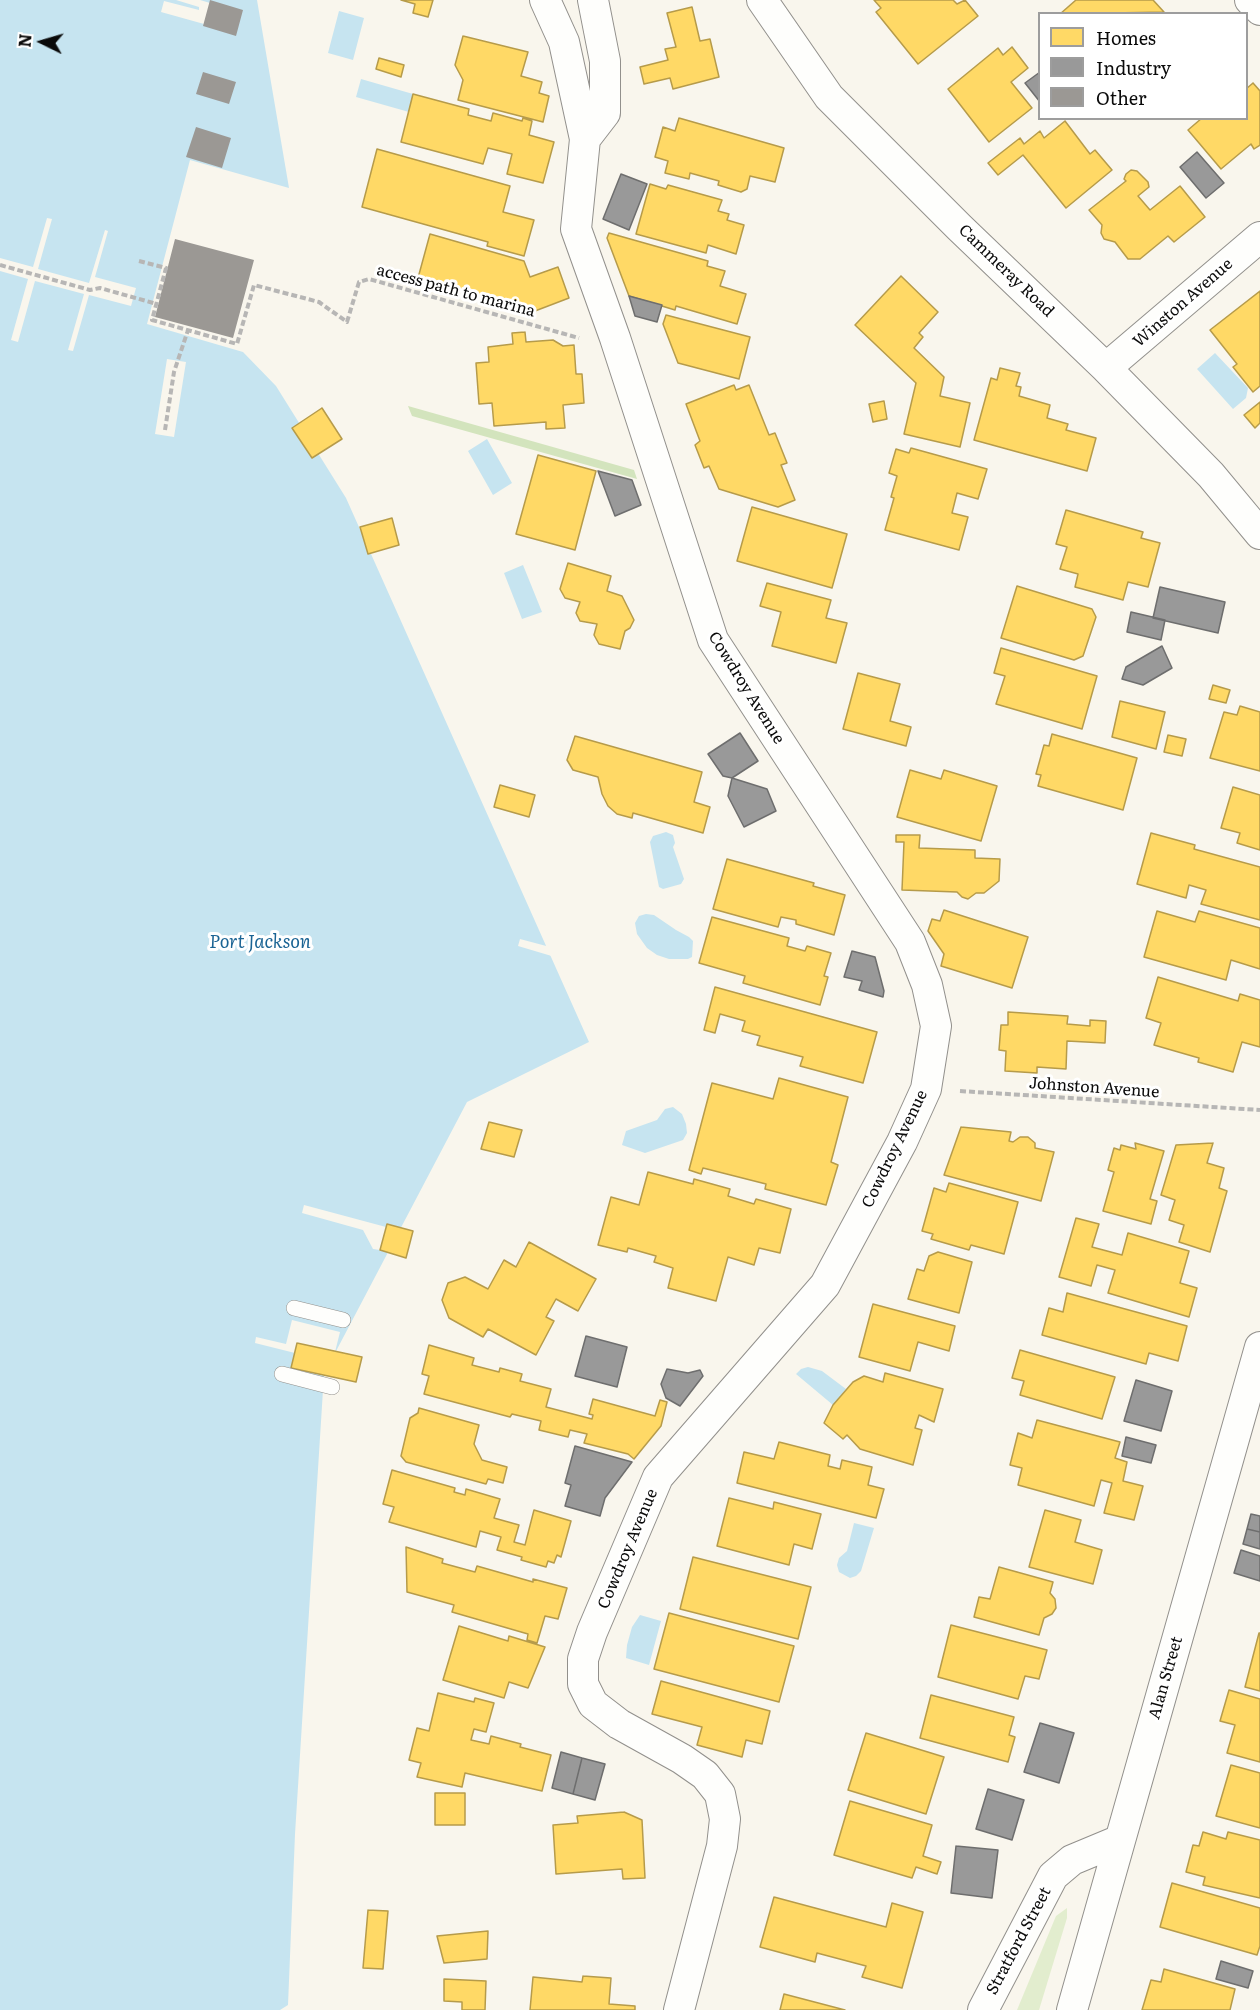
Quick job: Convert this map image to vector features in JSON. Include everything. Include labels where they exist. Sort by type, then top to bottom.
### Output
[{"type":"street","name":"Cowdroy Avenue","points":[[545,0],[564,42],[585,139],[576,229],[615,338],[713,640],[910,942],[927,985],[936,1026],[926,1089],[902,1142],[825,1285],[658,1477],[592,1632],[583,1659],[583,1684],[593,1704],[619,1724],[682,1759],[705,1775],[720,1794],[725,1819],[722,1846],[679,2010]]},
{"type":"street","points":[[585,139],[605,113],[605,61],[593,0]]},
{"type":"street","name":"Cammeray Road","points":[[762,0],[829,97],[959,227],[1106,368],[1211,475],[1260,534]]},
{"type":"street","points":[[1250,0],[1260,10]]},
{"type":"street","name":"Winston Avenue","points":[[1106,368],[1260,237]]},
{"type":"street","name":"Alan Street","points":[[1072,2010],[1260,1347]]},
{"type":"street","name":"Stratford Street","points":[[983,2010],[1053,1876],[1072,1860],[1120,1840]]},
{"type":"lane","points":[[294,1308],[344,1320]]},
{"type":"lane","points":[[282,1374],[332,1387]]},
{"type":"path","points":[[139,261],[166,268],[152,320],[187,333],[174,372],[165,430]]},
{"type":"path","points":[[0,265],[90,290],[100,288],[157,304]]},
{"type":"path","name":"access path to marina","points":[[187,333],[237,344],[254,285],[319,302],[347,322],[359,282],[369,279],[586,340],[615,338]]},
{"type":"path","name":"Johnston Avenue","points":[[926,1089],[1260,1110]]},
{"type":"green space","points":[[408,406],[634,470],[637,479],[412,416]]},
{"type":"green space","points":[[1067,1908],[1067,1918],[1039,2010],[1017,2010],[1056,1916]]},
{"type":"water","name":"Port Jackson","points":[[0,0],[257,0],[289,188],[190,160],[147,324],[243,352],[276,386],[346,498],[589,1042],[467,1102],[324,1374],[295,1834],[288,2005],[280,2010],[0,2010]]},
{"type":"water","points":[[339,11],[364,18],[353,60],[328,53]]},
{"type":"water","points":[[361,79],[413,94],[409,112],[356,97]]},
{"type":"water","points":[[1215,353],[1248,388],[1246,398],[1233,409],[1197,369]]},
{"type":"water","points":[[487,439],[512,483],[493,495],[468,451]]},
{"type":"water","points":[[523,565],[542,612],[522,619],[504,573]]},
{"type":"water","points":[[666,832],[673,835],[675,843],[673,847],[684,879],[681,884],[663,889],[659,887],[650,842],[653,836]]},
{"type":"water","points":[[654,915],[689,937],[693,941],[692,957],[669,959],[647,948],[637,934],[635,923],[639,916]]},
{"type":"water","points":[[673,1107],[682,1114],[686,1124],[687,1133],[683,1140],[645,1153],[622,1145],[626,1131],[657,1120],[665,1109]]},
{"type":"water","points":[[808,1367],[822,1371],[846,1389],[833,1405],[796,1374]]},
{"type":"water","points":[[854,1523],[874,1528],[861,1571],[850,1578],[839,1572],[837,1565],[839,1558],[847,1551]]},
{"type":"water","points":[[640,1615],[661,1621],[649,1665],[626,1658],[632,1627]]},
{"type":"pier","points":[[176,0],[200,0],[210,3],[204,24],[161,12],[164,1],[199,10],[199,7]]},
{"type":"pier","points":[[47,218],[52,219],[38,269],[89,283],[105,230],[108,231],[95,277],[136,288],[131,306],[89,295],[73,351],[68,350],[84,294],[35,281],[18,342],[11,340],[28,279],[0,271],[0,258],[33,267]]},
{"type":"pier","points":[[167,359],[186,362],[174,437],[155,434]]},
{"type":"pier","points":[[520,939],[550,947],[555,957],[518,946]]},
{"type":"pier","points":[[304,1205],[386,1227],[380,1250],[373,1249],[363,1230],[302,1213]]},
{"type":"pier","points":[[292,1320],[340,1332],[335,1352],[297,1343],[295,1353],[255,1343],[256,1337],[286,1344]]},
{"type":"building: Homes","points":[[401,0],[433,0],[428,17],[413,13],[415,4]]},
{"type":"building: Homes","points":[[874,0],[953,0],[957,4],[965,0],[978,16],[918,64],[876,12],[881,8]]},
{"type":"building: Homes","points":[[1076,0],[1153,0],[1164,12],[1062,12]]},
{"type":"building: Homes","points":[[692,7],[700,41],[710,39],[719,77],[673,89],[670,78],[644,84],[640,67],[668,60],[665,49],[676,47],[667,13]]},
{"type":"building: Homes","points":[[463,36],[528,52],[521,76],[542,82],[539,93],[549,96],[543,122],[458,100],[463,80],[455,65]]},
{"type":"building: Homes","points":[[1012,47],[1028,68],[1011,82],[1032,108],[989,142],[948,89],[998,48],[1003,55]]},
{"type":"building: Homes","points":[[379,58],[404,65],[401,77],[376,69]]},
{"type":"building: Homes","points":[[1253,83],[1260,91],[1260,145],[1254,149],[1251,144],[1221,169],[1188,130],[1200,120],[1248,120],[1248,87]]},
{"type":"building: Homes","points":[[413,94],[469,109],[468,115],[491,121],[493,113],[522,121],[523,118],[532,121],[529,135],[554,142],[543,183],[507,174],[512,154],[488,148],[483,164],[401,142]]},
{"type":"building: Homes","points":[[679,118],[784,148],[775,182],[750,176],[747,189],[741,192],[718,185],[719,181],[690,173],[689,179],[665,173],[668,161],[655,157],[663,127],[675,131]]},
{"type":"building: Homes","points":[[1065,121],[1090,154],[1095,150],[1112,170],[1066,208],[1023,155],[998,175],[988,163],[1020,138],[1024,144],[1040,131],[1044,138]]},
{"type":"building: Homes","points":[[377,149],[510,186],[503,212],[534,220],[524,256],[487,246],[488,242],[362,207]]},
{"type":"building: Homes","points":[[1131,170],[1137,171],[1148,182],[1149,187],[1138,196],[1150,210],[1180,186],[1205,217],[1174,242],[1168,236],[1140,259],[1128,259],[1115,242],[1104,239],[1101,233],[1102,225],[1089,210],[1126,181],[1124,179],[1126,174]]},
{"type":"building: Homes","points":[[650,184],[666,189],[668,185],[722,200],[718,211],[729,214],[727,220],[744,225],[736,254],[708,245],[706,253],[636,234]]},
{"type":"building: Homes","points":[[609,233],[708,261],[707,266],[725,271],[720,286],[746,294],[737,324],[676,306],[675,310],[629,296],[607,238]]},
{"type":"building: Homes","points":[[430,234],[524,261],[530,277],[558,267],[569,298],[535,311],[418,278]]},
{"type":"building: Homes","points":[[901,276],[938,312],[919,333],[923,337],[914,348],[944,377],[940,396],[970,403],[960,447],[904,434],[916,383],[855,325]]},
{"type":"building: Homes","points":[[1260,291],[1260,386],[1253,392],[1233,367],[1237,364],[1210,330]]},
{"type":"building: Homes","points":[[666,315],[750,337],[739,379],[678,363],[663,324]]},
{"type":"building: Homes","points":[[525,332],[526,342],[553,340],[563,346],[574,345],[576,374],[582,374],[584,403],[563,405],[565,428],[546,429],[546,422],[494,426],[492,403],[479,404],[476,363],[489,362],[488,347],[513,344],[512,333]]},
{"type":"building: Homes","points":[[1000,368],[1020,373],[1016,386],[1021,387],[1019,396],[1050,405],[1047,418],[1068,424],[1066,430],[1096,438],[1087,471],[974,440],[991,378],[997,380]]},
{"type":"building: Homes","points":[[734,385],[736,390],[749,385],[769,435],[775,433],[787,463],[781,465],[795,500],[778,507],[719,489],[709,466],[704,468],[695,445],[700,441],[686,404]]},
{"type":"building: Homes","points":[[884,401],[887,419],[873,422],[869,404]]},
{"type":"building: Homes","points":[[1260,402],[1260,423],[1255,428],[1244,415]]},
{"type":"building: Homes","points":[[322,408],[342,439],[312,458],[292,428]]},
{"type":"building: Homes","points":[[911,448],[987,469],[978,499],[957,493],[952,513],[968,517],[959,550],[885,530],[894,498],[891,497],[897,476],[889,473],[896,449],[909,453]]},
{"type":"building: Homes","points":[[538,455],[596,471],[575,550],[516,534]]},
{"type":"building: Homes","points":[[752,507],[847,534],[832,588],[737,561]]},
{"type":"building: Homes","points":[[1066,510],[1143,532],[1141,538],[1160,543],[1148,587],[1128,582],[1123,600],[1075,587],[1078,574],[1060,569],[1067,547],[1056,544]]},
{"type":"building: Homes","points":[[392,518],[399,545],[368,554],[360,527]]},
{"type":"building: Homes","points":[[568,563],[611,576],[607,591],[622,596],[634,620],[630,628],[625,631],[620,649],[599,644],[594,635],[597,624],[580,621],[576,613],[580,602],[565,598],[560,589]]},
{"type":"building: Homes","points":[[767,583],[831,600],[826,618],[847,623],[836,663],[772,646],[781,612],[760,606]]},
{"type":"building: Homes","points":[[1017,586],[1092,609],[1096,617],[1083,656],[1074,660],[1001,638]]},
{"type":"building: Homes","points":[[1001,648],[1097,676],[1082,729],[996,704],[1005,676],[994,673]]},
{"type":"building: Homes","points":[[858,673],[900,684],[890,721],[911,727],[906,746],[843,729]]},
{"type":"building: Homes","points":[[1213,685],[1230,690],[1226,703],[1209,699]]},
{"type":"building: Homes","points":[[1120,701],[1165,712],[1156,749],[1112,737]]},
{"type":"building: Homes","points":[[1240,706],[1260,712],[1260,771],[1210,758],[1224,712],[1237,715]]},
{"type":"building: Homes","points":[[1052,734],[1137,758],[1123,810],[1038,786],[1041,775],[1036,774],[1044,745],[1049,746]]},
{"type":"building: Homes","points":[[1168,735],[1186,739],[1182,756],[1164,752]]},
{"type":"building: Homes","points":[[575,736],[702,772],[694,802],[710,807],[703,833],[633,813],[632,818],[617,814],[608,806],[598,777],[573,770],[567,760]]},
{"type":"building: Homes","points":[[910,770],[941,779],[944,770],[997,786],[981,841],[897,817]]},
{"type":"building: Homes","points":[[500,785],[535,795],[529,817],[494,807]]},
{"type":"building: Homes","points":[[1233,787],[1260,795],[1260,850],[1237,843],[1240,833],[1221,828]]},
{"type":"building: Homes","points":[[1151,833],[1195,845],[1194,849],[1260,867],[1260,920],[1201,904],[1206,890],[1189,885],[1186,898],[1137,884]]},
{"type":"building: Homes","points":[[896,835],[920,835],[919,848],[975,850],[975,858],[1000,859],[999,881],[984,893],[976,893],[968,899],[957,892],[902,890],[904,842],[896,842]]},
{"type":"building: Homes","points":[[727,859],[814,883],[813,886],[845,895],[834,935],[796,924],[796,920],[781,917],[778,927],[713,909]]},
{"type":"building: Homes","points":[[944,910],[1028,937],[1012,988],[941,966],[944,954],[928,931],[932,919],[940,921]]},
{"type":"building: Homes","points":[[1157,911],[1195,922],[1199,911],[1260,928],[1260,969],[1231,960],[1226,980],[1144,957]]},
{"type":"building: Homes","points":[[712,917],[789,938],[787,946],[805,951],[807,946],[831,953],[824,976],[828,977],[820,1005],[743,983],[745,976],[699,963]]},
{"type":"building: Homes","points":[[1158,977],[1238,1001],[1240,994],[1260,1000],[1260,1047],[1242,1042],[1233,1072],[1198,1062],[1199,1058],[1154,1045],[1161,1023],[1146,1018]]},
{"type":"building: Homes","points":[[715,987],[877,1032],[863,1083],[800,1066],[803,1057],[757,1045],[760,1036],[742,1031],[745,1021],[720,1014],[715,1033],[704,1030]]},
{"type":"building: Homes","points":[[1008,1012],[1068,1016],[1067,1024],[1090,1026],[1090,1020],[1106,1021],[1105,1043],[1067,1041],[1066,1069],[1037,1067],[1037,1073],[1005,1071],[1006,1051],[999,1050],[1001,1025],[1008,1025]]},
{"type":"building: Homes","points":[[779,1078],[848,1097],[831,1162],[838,1165],[826,1205],[765,1189],[766,1184],[703,1168],[701,1174],[689,1170],[712,1083],[773,1099]]},
{"type":"building: Homes","points":[[489,1122],[522,1130],[514,1157],[481,1149]]},
{"type":"building: Homes","points":[[961,1127],[1011,1132],[1009,1141],[1013,1142],[1020,1137],[1028,1137],[1035,1143],[1035,1148],[1054,1152],[1041,1201],[944,1175]]},
{"type":"building: Homes","points":[[1135,1143],[1164,1151],[1150,1199],[1157,1201],[1151,1224],[1103,1211],[1114,1172],[1108,1170],[1114,1148],[1120,1150],[1121,1145],[1136,1149]]},
{"type":"building: Homes","points":[[1213,1143],[1207,1163],[1224,1168],[1219,1188],[1227,1191],[1210,1252],[1179,1242],[1184,1225],[1169,1220],[1175,1200],[1161,1195],[1176,1145]]},
{"type":"building: Homes","points":[[648,1172],[693,1184],[694,1179],[730,1189],[728,1196],[754,1204],[756,1199],[791,1209],[780,1253],[759,1248],[754,1265],[728,1257],[716,1301],[668,1288],[673,1268],[654,1262],[656,1256],[628,1248],[627,1252],[598,1245],[611,1197],[639,1205]]},
{"type":"building: Homes","points":[[949,1183],[1018,1202],[1004,1254],[971,1245],[969,1250],[931,1239],[933,1234],[922,1231],[934,1188],[946,1192]]},
{"type":"building: Homes","points":[[1076,1218],[1099,1224],[1092,1247],[1122,1255],[1128,1233],[1189,1251],[1180,1283],[1197,1288],[1189,1317],[1108,1293],[1115,1270],[1097,1265],[1091,1286],[1059,1277]]},
{"type":"building: Homes","points":[[387,1224],[413,1231],[406,1258],[380,1250]]},
{"type":"building: Homes","points":[[529,1242],[596,1279],[578,1311],[556,1299],[546,1317],[554,1321],[536,1355],[488,1329],[483,1337],[449,1318],[442,1300],[448,1283],[465,1277],[488,1289],[504,1260],[516,1267]]},
{"type":"building: Homes","points":[[938,1252],[972,1262],[959,1313],[908,1299],[917,1269],[924,1271],[929,1256]]},
{"type":"building: Homes","points":[[1067,1293],[1187,1326],[1178,1361],[1149,1353],[1146,1364],[1042,1335],[1049,1308],[1063,1312]]},
{"type":"building: Homes","points":[[873,1304],[955,1326],[949,1351],[918,1342],[910,1371],[859,1357]]},
{"type":"building: Homes","points":[[297,1343],[362,1357],[356,1382],[291,1368]]},
{"type":"building: Homes","points":[[429,1345],[474,1358],[472,1365],[499,1372],[500,1368],[522,1374],[520,1381],[551,1389],[546,1407],[592,1419],[593,1415],[589,1414],[593,1399],[655,1416],[660,1400],[667,1402],[661,1426],[634,1459],[628,1454],[584,1443],[587,1434],[570,1430],[568,1437],[539,1430],[541,1421],[512,1414],[510,1417],[424,1394],[429,1376],[422,1374]]},
{"type":"building: Homes","points":[[1020,1350],[1115,1377],[1102,1419],[1020,1395],[1024,1381],[1012,1378]]},
{"type":"building: Homes","points":[[885,1373],[943,1389],[934,1422],[919,1415],[915,1428],[922,1430],[913,1465],[860,1449],[847,1435],[843,1439],[824,1423],[833,1405],[853,1382],[864,1376],[883,1382]]},
{"type":"building: Homes","points":[[419,1408],[479,1425],[474,1444],[482,1460],[507,1467],[503,1483],[488,1479],[486,1484],[406,1462],[401,1456],[410,1418],[418,1413]]},
{"type":"building: Homes","points":[[1037,1420],[1120,1442],[1115,1458],[1127,1462],[1123,1481],[1143,1486],[1134,1520],[1104,1513],[1112,1483],[1101,1480],[1094,1506],[1018,1485],[1022,1468],[1010,1465],[1018,1433],[1032,1438]]},
{"type":"building: Homes","points":[[779,1442],[830,1455],[828,1466],[840,1469],[842,1460],[872,1467],[868,1485],[884,1489],[876,1518],[737,1483],[744,1452],[774,1459]]},
{"type":"building: Homes","points":[[392,1470],[455,1488],[454,1492],[465,1495],[466,1489],[500,1499],[494,1518],[519,1525],[514,1542],[525,1545],[534,1510],[571,1521],[561,1557],[557,1555],[554,1563],[548,1561],[546,1567],[497,1550],[501,1537],[480,1531],[476,1547],[389,1522],[394,1507],[383,1504]]},
{"type":"building: Homes","points":[[729,1498],[773,1509],[774,1502],[821,1514],[812,1549],[794,1544],[789,1565],[717,1546]]},
{"type":"building: Homes","points":[[1045,1510],[1081,1520],[1075,1542],[1102,1550],[1093,1584],[1029,1567]]},
{"type":"building: Homes","points":[[406,1547],[443,1559],[442,1563],[475,1572],[477,1566],[533,1582],[533,1579],[567,1588],[558,1619],[545,1616],[537,1643],[527,1640],[528,1634],[452,1612],[454,1605],[407,1592]]},
{"type":"building: Homes","points":[[693,1557],[811,1587],[798,1639],[680,1609]]},
{"type":"building: Homes","points":[[999,1567],[1053,1582],[1050,1593],[1055,1599],[1056,1608],[1052,1614],[1044,1618],[1039,1635],[974,1617],[979,1597],[990,1599]]},
{"type":"building: Homes","points":[[669,1613],[794,1646],[779,1702],[654,1669]]},
{"type":"building: Homes","points":[[951,1625],[1047,1650],[1039,1679],[1025,1676],[1018,1699],[938,1677]]},
{"type":"building: Homes","points":[[459,1626],[508,1641],[509,1636],[545,1647],[528,1688],[509,1682],[504,1698],[443,1680]]},
{"type":"building: Homes","points":[[1260,1633],[1260,1691],[1245,1687]]},
{"type":"building: Homes","points":[[661,1681],[770,1711],[762,1744],[746,1740],[742,1757],[697,1745],[702,1727],[652,1714]]},
{"type":"building: Homes","points":[[1229,1690],[1260,1699],[1260,1762],[1227,1753],[1235,1725],[1220,1721]]},
{"type":"building: Homes","points":[[438,1693],[474,1702],[475,1698],[494,1703],[486,1732],[474,1729],[471,1740],[489,1744],[491,1736],[551,1755],[542,1791],[465,1773],[462,1787],[417,1777],[421,1763],[409,1760],[417,1728],[429,1731]]},
{"type":"building: Homes","points":[[931,1695],[1014,1717],[1009,1735],[1015,1737],[1008,1762],[920,1738]]},
{"type":"building: Homes","points":[[866,1733],[944,1757],[926,1814],[848,1790]]},
{"type":"building: Homes","points":[[1231,1765],[1260,1773],[1260,1828],[1216,1816]]},
{"type":"building: Homes","points":[[435,1793],[465,1793],[465,1825],[435,1825]]},
{"type":"building: Homes","points":[[850,1801],[932,1825],[923,1856],[941,1862],[937,1874],[916,1867],[912,1878],[834,1855]]},
{"type":"building: Homes","points":[[624,1812],[642,1820],[645,1878],[623,1879],[622,1869],[556,1874],[553,1825],[578,1823],[577,1816]]},
{"type":"building: Homes","points":[[1203,1832],[1226,1839],[1228,1832],[1260,1840],[1260,1898],[1203,1885],[1205,1877],[1186,1872],[1193,1845],[1199,1846]]},
{"type":"building: Homes","points":[[1172,1883],[1260,1908],[1260,1946],[1257,1955],[1160,1927]]},
{"type":"building: Homes","points":[[774,1897],[886,1927],[892,1903],[923,1912],[902,1988],[862,1977],[866,1966],[817,1953],[815,1962],[760,1947]]},
{"type":"building: Homes","points":[[368,1910],[388,1911],[383,1969],[363,1968]]},
{"type":"building: Homes","points":[[488,1931],[487,1959],[444,1963],[437,1936]]},
{"type":"building: Homes","points":[[1164,1969],[1235,1989],[1230,2010],[1142,2010],[1151,1980],[1161,1982]]},
{"type":"building: Homes","points":[[583,1976],[611,1978],[609,2004],[635,2006],[635,2010],[530,2010],[533,1977],[582,1982]]},
{"type":"building: Homes","points":[[444,1979],[486,1981],[485,2010],[462,2010],[462,2002],[444,2001]]},
{"type":"building: Homes","points":[[784,1994],[845,2010],[780,2010]]},
{"type":"building: Industry","points":[[1038,73],[1038,99],[1025,83]]},
{"type":"building: Industry","points":[[1197,152],[1224,183],[1206,198],[1180,167]]},
{"type":"building: Industry","points":[[621,174],[647,184],[629,230],[603,219]]},
{"type":"building: Industry","points":[[629,296],[662,305],[657,322],[635,316]]},
{"type":"building: Industry","points":[[598,471],[632,480],[641,505],[615,516]]},
{"type":"building: Industry","points":[[1160,587],[1225,602],[1218,633],[1153,618]]},
{"type":"building: Industry","points":[[1131,612],[1165,620],[1161,640],[1127,632]]},
{"type":"building: Industry","points":[[1162,646],[1172,668],[1143,685],[1122,679],[1126,667]]},
{"type":"building: Industry","points":[[740,733],[758,761],[732,778],[723,776],[708,754]]},
{"type":"building: Industry","points":[[732,778],[767,789],[776,811],[744,827],[728,796]]},
{"type":"building: Industry","points":[[852,951],[875,957],[884,991],[883,997],[859,990],[862,981],[844,977]]},
{"type":"building: Industry","points":[[586,1336],[627,1347],[617,1387],[575,1376]]},
{"type":"building: Industry","points":[[667,1369],[688,1373],[700,1370],[703,1376],[680,1406],[666,1398],[661,1384]]},
{"type":"building: Industry","points":[[1136,1380],[1172,1391],[1161,1431],[1124,1421]]},
{"type":"building: Industry","points":[[1126,1437],[1156,1445],[1151,1463],[1122,1456]]},
{"type":"building: Industry","points":[[575,1446],[632,1462],[605,1498],[600,1516],[565,1506],[571,1485],[565,1483]]},
{"type":"building: Industry","points":[[1251,1514],[1260,1516],[1260,1532],[1247,1529]]},
{"type":"building: Industry","points":[[1247,1529],[1260,1532],[1260,1549],[1243,1544]]},
{"type":"building: Industry","points":[[1241,1550],[1260,1556],[1260,1581],[1234,1573]]},
{"type":"building: Industry","points":[[1040,1723],[1074,1733],[1059,1783],[1024,1772]]},
{"type":"building: Industry","points":[[561,1752],[582,1758],[573,1794],[552,1788]]},
{"type":"building: Industry","points":[[582,1758],[605,1764],[595,1800],[573,1794]]},
{"type":"building: Industry","points":[[988,1789],[1024,1800],[1012,1840],[976,1829]]},
{"type":"building: Industry","points":[[956,1846],[998,1850],[992,1898],[951,1893]]},
{"type":"building: Industry","points":[[1221,1961],[1253,1971],[1248,1988],[1216,1979]]},
{"type":"building: Other","points":[[210,0],[243,10],[236,36],[203,26]]},
{"type":"building: Other","points":[[203,72],[236,82],[229,104],[196,94]]},
{"type":"building: Other","points":[[196,127],[231,138],[222,168],[186,157]]},
{"type":"building: Other","points":[[175,239],[254,260],[233,338],[155,317]]}]
